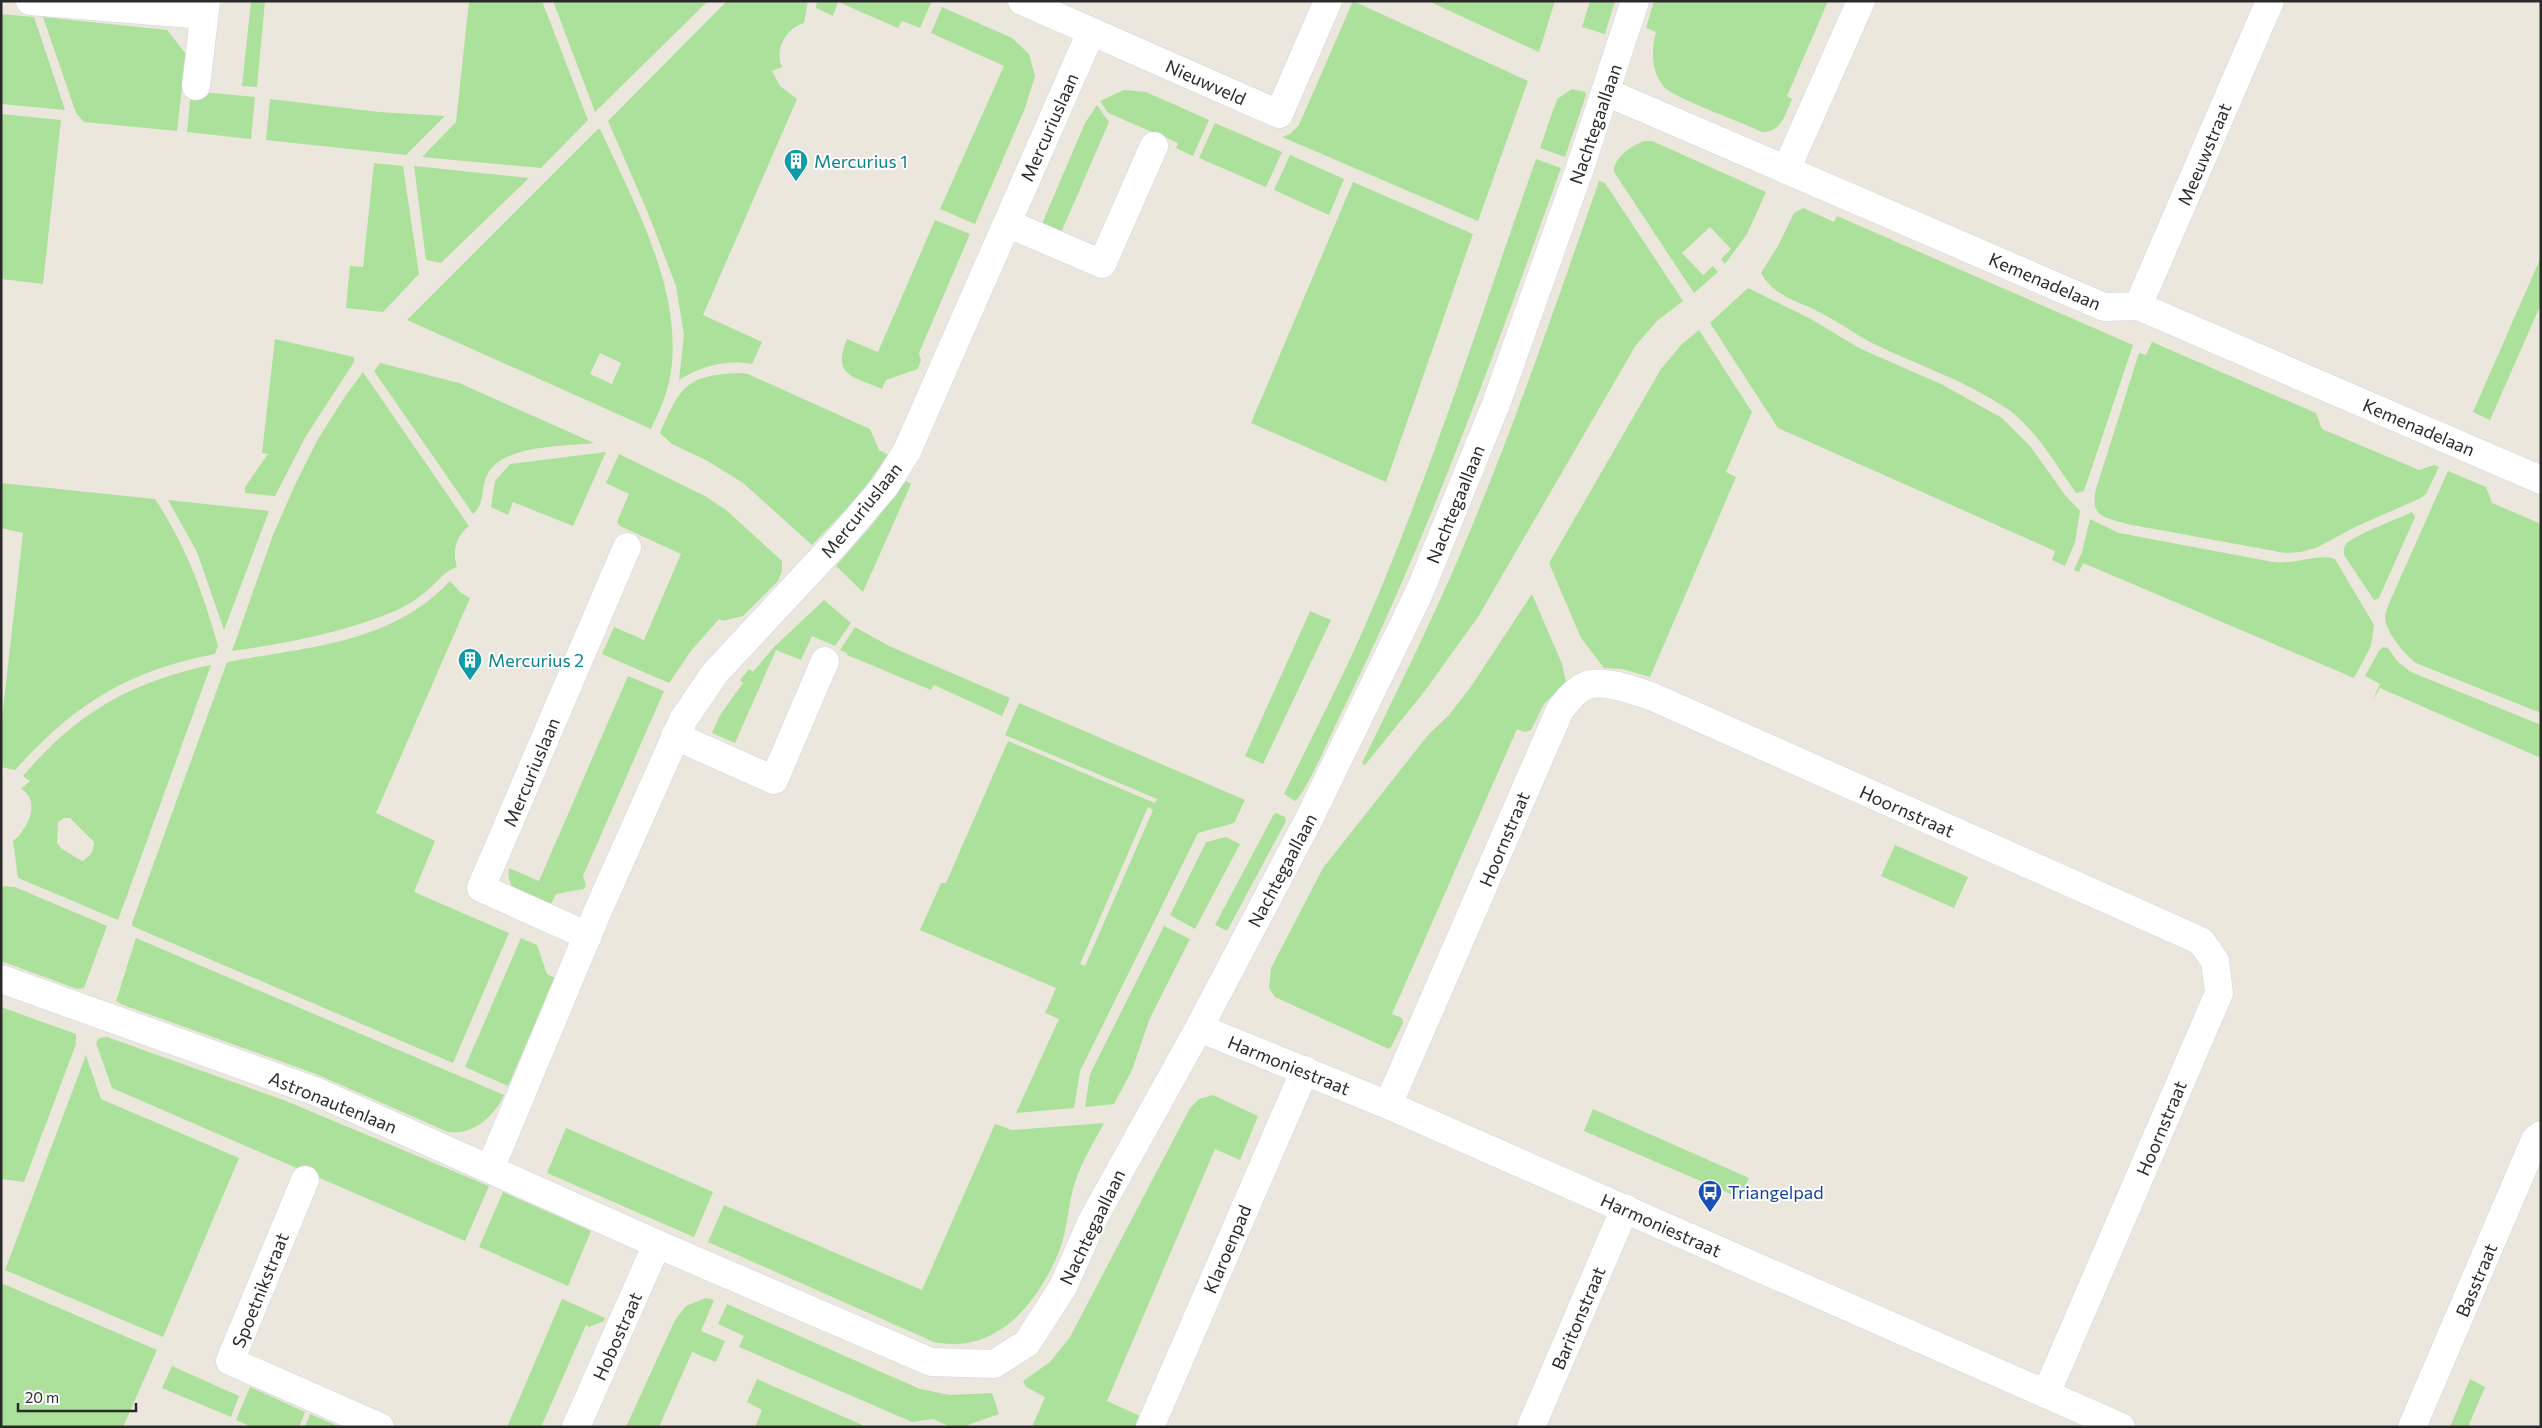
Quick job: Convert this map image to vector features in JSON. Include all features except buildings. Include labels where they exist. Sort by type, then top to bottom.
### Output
[{"type":"street","points":[[30,1],[205,8],[196,86]]},
{"type":"street","name":"Nieuwveld","points":[[1022,1],[1279,114],[1328,1]]},
{"type":"street","name":"Nachtegaallaan","points":[[657,1244],[931,1362],[994,1364],[1027,1343],[1063,1287],[1092,1222],[1199,1028],[1309,819],[1419,593],[1496,404],[1606,92],[1635,1]]},
{"type":"street","points":[[1786,170],[1861,1]]},
{"type":"street","name":"Meeuwstraat","points":[[2138,306],[2270,1]]},
{"type":"street","name":"Mercuriuslaan","points":[[490,1170],[588,936],[682,720],[715,673],[838,541],[885,486],[907,450],[922,420],[1091,32]]},
{"type":"street","name":"Kemenadelaan","points":[[1606,92],[2104,307],[2138,306],[2541,480]]},
{"type":"street","points":[[1007,223],[1102,264],[1154,146]]},
{"type":"street","name":"Mercuriuslaan","points":[[588,936],[481,888],[627,547]]},
{"type":"street","points":[[675,736],[774,780],[825,661]]},
{"type":"street","name":"Hoornstraat","points":[[1388,1105],[1560,710],[1572,695],[1586,685],[1608,684],[1653,697],[2200,941],[2215,961],[2219,993],[2046,1394]]},
{"type":"street","name":"Astronautenlaan","points":[[1,979],[317,1092],[657,1244]]},
{"type":"street","name":"Harmoniestraat","points":[[1199,1028],[1388,1105],[2122,1427]]},
{"type":"street","name":"Klaroenpad","points":[[1150,1427],[1305,1070]]},
{"type":"street","name":"Basstraat","points":[[2412,1427],[2535,1140],[2541,1135]]},
{"type":"street","name":"Spoetnikstraat","points":[[305,1180],[230,1361],[380,1427]]},
{"type":"street","name":"Baritonstraat","points":[[1532,1427],[1626,1208]]},
{"type":"street","name":"Hobostraat","points":[[576,1427],[657,1244]]},
{"type":"green space","points":[[251,1],[265,1],[257,87],[242,86]]},
{"type":"green space","points":[[469,1],[542,1],[588,120],[541,168],[422,157],[456,122]]},
{"type":"green space","points":[[553,1],[708,1],[595,112]]},
{"type":"green space","points":[[727,1],[808,1],[804,23],[792,30],[783,40],[780,54],[782,67],[772,71],[780,86],[797,99],[703,315],[762,342],[752,364],[723,363],[705,367],[679,380],[684,335],[676,286],[648,213],[608,121]]},
{"type":"green space","points":[[817,1],[928,1],[931,3],[920,28],[902,21],[898,28],[838,2],[833,16],[816,8]]},
{"type":"green space","points":[[1353,1],[1528,81],[1478,221],[1282,137],[1290,134],[1299,125]]},
{"type":"green space","points":[[1428,1],[1555,1],[1539,52]]},
{"type":"green space","points":[[1590,1],[1615,1],[1605,34],[1582,27]]},
{"type":"green space","points":[[1654,1],[1828,1],[1787,96],[1792,99],[1785,116],[1778,126],[1762,132],[1695,104],[1664,87],[1654,68],[1653,46],[1656,32],[1646,28]]},
{"type":"green space","points":[[942,7],[1012,38],[1029,54],[1035,76],[1025,108],[975,224],[940,209],[1004,66],[931,33]]},
{"type":"green space","points":[[1,14],[34,17],[65,110],[1,104]]},
{"type":"green space","points":[[43,17],[167,30],[186,54],[177,131],[84,122],[76,113]]},
{"type":"green space","points":[[1572,89],[1585,92],[1586,95],[1565,157],[1540,148],[1557,99]]},
{"type":"green space","points":[[1124,90],[1146,92],[1209,120],[1193,156],[1176,148],[1178,143],[1108,113],[1100,101]]},
{"type":"green space","points":[[191,91],[255,97],[251,139],[187,132]]},
{"type":"green space","points":[[270,99],[379,112],[445,116],[406,155],[266,140]]},
{"type":"green space","points":[[1097,105],[1109,122],[1060,235],[1041,226],[1085,123]]},
{"type":"green space","points":[[1,114],[61,120],[43,284],[1,279]]},
{"type":"green space","points":[[1215,123],[1282,152],[1266,187],[1199,158]]},
{"type":"green space","points":[[600,129],[642,220],[664,285],[671,317],[673,350],[669,382],[651,429],[407,320]],"holes":[[[600,353],[621,363],[612,384],[590,374]]]},
{"type":"green space","points":[[1644,141],[1652,141],[1766,192],[1747,234],[1725,264],[1721,259],[1731,249],[1710,227],[1682,253],[1703,275],[1713,266],[1718,272],[1694,293],[1614,172],[1620,157],[1629,149]]},
{"type":"green space","points":[[1290,155],[1344,179],[1329,215],[1274,190]]},
{"type":"green space","points":[[1536,159],[1561,168],[1484,379],[1400,586],[1317,764],[1305,788],[1295,801],[1284,794],[1357,644],[1401,540],[1441,432]]},
{"type":"green space","points":[[374,163],[403,166],[419,274],[383,312],[346,308],[350,266],[363,267]]},
{"type":"green space","points":[[414,166],[529,178],[441,263],[426,260]]},
{"type":"green space","points":[[1599,181],[1605,183],[1683,301],[1657,321],[1636,345],[1478,617],[1424,692],[1365,765],[1362,763],[1438,604],[1481,505],[1534,367]]},
{"type":"green space","points":[[1353,182],[1473,234],[1386,482],[1251,423]]},
{"type":"green space","points":[[1803,208],[1834,222],[1837,216],[2133,345],[2084,491],[2076,493],[2037,438],[2009,410],[1976,390],[1872,343],[1829,317],[1781,294],[1773,288],[1761,273],[1779,244],[1794,213]]},
{"type":"green space","points":[[935,220],[970,234],[919,353],[921,360],[918,369],[886,380],[882,389],[848,373],[842,361],[843,351],[847,339],[878,352]]},
{"type":"green space","points":[[2541,257],[2541,304],[2490,420],[2473,412]]},
{"type":"green space","points":[[1748,288],[1811,319],[1859,348],[1943,385],[2002,418],[2030,446],[2065,495],[2080,511],[2075,542],[2065,566],[2052,560],[2055,551],[1778,428],[1710,323]]},
{"type":"green space","points":[[1699,330],[1752,412],[1726,472],[1736,477],[1650,677],[1622,669],[1604,668],[1581,638],[1549,563],[1661,369],[1682,344]]},
{"type":"green space","points":[[275,339],[354,357],[354,362],[306,436],[275,496],[245,493],[245,487],[268,454],[262,453]]},
{"type":"green space","points":[[2152,342],[2316,413],[2322,429],[2419,470],[2434,465],[2439,467],[2426,494],[2421,498],[2355,527],[2318,547],[2301,552],[2285,553],[2127,524],[2105,517],[2097,511],[2095,505],[2096,489],[2139,353],[2146,355]]},
{"type":"green space","points":[[380,363],[459,383],[594,443],[534,449],[506,457],[495,465],[487,475],[481,501],[473,514],[374,371]]},
{"type":"green space","points":[[363,372],[469,526],[461,534],[456,544],[457,567],[446,573],[418,598],[395,611],[375,619],[315,636],[232,651],[273,535],[294,487],[318,439]]},
{"type":"green space","points":[[748,374],[870,429],[879,450],[888,455],[858,497],[812,545],[743,483],[706,460],[672,444],[660,433],[674,404],[688,386],[697,380],[709,376]]},
{"type":"green space","points":[[606,452],[573,526],[513,502],[508,515],[491,507],[495,481],[510,464]]},
{"type":"green space","points":[[619,454],[705,496],[726,510],[782,561],[782,571],[778,581],[743,616],[723,621],[719,619],[691,651],[669,683],[602,654],[614,627],[644,640],[681,554],[620,526],[617,522],[629,494],[606,483]]},
{"type":"green space","points":[[2448,471],[2486,487],[2492,503],[2541,524],[2541,713],[2416,663],[2401,648],[2388,628],[2385,616],[2389,605]]},
{"type":"green space","points":[[906,481],[911,484],[863,592],[836,566],[871,526]]},
{"type":"green space","points":[[1,483],[155,499],[176,534],[193,570],[218,646],[215,654],[154,670],[104,694],[81,709],[59,727],[15,770],[1,767],[1,727],[23,533],[1,528]]},
{"type":"green space","points":[[168,500],[269,511],[224,630],[197,552]]},
{"type":"green space","points":[[2412,512],[2415,517],[2379,598],[2374,600],[2344,555],[2344,546],[2359,536]]},
{"type":"green space","points":[[2090,519],[2119,533],[2273,562],[2289,562],[2322,557],[2335,559],[2374,625],[2371,646],[2354,678],[2083,563],[2079,572],[2074,570],[2082,552]]},
{"type":"green space","points":[[450,581],[460,592],[470,598],[376,813],[435,841],[414,892],[509,933],[453,1063],[132,926],[227,662],[346,640],[375,630],[402,618],[427,602]]},
{"type":"green space","points":[[1532,594],[1562,664],[1566,682],[1544,704],[1531,730],[1525,732],[1517,729],[1392,1014],[1402,1018],[1403,1023],[1391,1047],[1389,1049],[1275,997],[1269,988],[1271,968],[1323,868],[1428,735],[1449,715],[1470,688]]},
{"type":"green space","points":[[824,600],[851,623],[835,646],[812,636],[801,660],[776,650],[735,743],[712,733],[720,715],[743,683],[740,680],[749,669],[753,672],[774,647]]},
{"type":"green space","points":[[1310,611],[1331,620],[1263,764],[1245,756]]},
{"type":"green space","points":[[855,627],[889,646],[1010,698],[1002,716],[934,685],[931,690],[847,655],[847,653],[840,650]]},
{"type":"green space","points":[[2383,647],[2388,648],[2398,662],[2411,672],[2541,725],[2541,758],[2380,688],[2373,700],[2380,684],[2365,676]]},
{"type":"green space","points":[[211,665],[118,920],[18,878],[13,841],[27,823],[31,808],[31,800],[21,789],[30,781],[23,776],[64,734],[107,703],[130,691],[182,672]],"holes":[[[64,818],[70,818],[94,842],[91,853],[82,861],[62,849],[57,843],[58,822]]]},
{"type":"green space","points":[[628,676],[664,691],[583,876],[586,885],[584,889],[556,894],[550,906],[520,894],[511,884],[509,868],[539,881]]},
{"type":"green space","points":[[1019,703],[1245,800],[1234,823],[1198,833],[1080,1071],[1074,1108],[1016,1113],[1059,1019],[1045,1013],[1056,988],[920,930],[941,883],[946,883],[1008,741],[1155,803],[1157,799],[1005,735]],"holes":[[[1148,807],[1153,810],[1085,966],[1080,964]]]},
{"type":"green space","points":[[1276,813],[1285,817],[1286,821],[1227,931],[1215,925]]},
{"type":"green space","points":[[1226,837],[1240,844],[1195,929],[1170,915],[1206,842]]},
{"type":"green space","points":[[1895,845],[1968,877],[1954,908],[1881,876]]},
{"type":"green space","points":[[1,886],[15,887],[107,926],[84,988],[77,989],[1,961]]},
{"type":"green space","points":[[1164,926],[1190,939],[1150,1018],[1132,1070],[1114,1104],[1085,1107],[1090,1074]]},
{"type":"green space","points":[[136,938],[504,1095],[495,1110],[482,1123],[466,1131],[448,1132],[316,1074],[123,1005],[116,1001]]},
{"type":"green space","points":[[521,938],[537,945],[547,974],[555,978],[508,1086],[465,1067]]},
{"type":"green space","points":[[1,1007],[76,1034],[76,1044],[24,1182],[1,1179]]},
{"type":"green space","points":[[107,1037],[286,1101],[489,1186],[465,1241],[112,1088],[96,1043],[99,1038]]},
{"type":"green space","points":[[86,1055],[101,1099],[239,1158],[163,1337],[5,1270]]},
{"type":"green space","points":[[1213,1095],[1258,1116],[1240,1160],[1215,1149],[1107,1401],[1140,1416],[1136,1427],[1032,1427],[1045,1397],[1026,1387],[1023,1381],[1050,1362],[1070,1337],[1190,1108],[1199,1099]]},
{"type":"green space","points":[[1593,1109],[1749,1178],[1740,1198],[1584,1131]]},
{"type":"green space","points":[[1104,1123],[1078,1174],[1060,1249],[1040,1288],[1028,1305],[1013,1320],[996,1332],[977,1340],[957,1344],[934,1342],[708,1242],[724,1205],[922,1290],[995,1124],[1012,1130]]},
{"type":"green space","points":[[566,1128],[713,1192],[694,1237],[547,1173]]},
{"type":"green space","points":[[503,1192],[591,1231],[568,1286],[479,1247]]},
{"type":"green space","points":[[1,1283],[157,1350],[123,1427],[1,1427]]},
{"type":"green space","points":[[706,1298],[714,1300],[701,1331],[725,1341],[716,1362],[692,1352],[659,1427],[626,1427],[675,1320],[686,1306]]},
{"type":"green space","points":[[562,1299],[605,1318],[604,1321],[589,1327],[586,1325],[541,1427],[507,1427]]},
{"type":"green space","points":[[727,1304],[920,1389],[950,1395],[992,1393],[999,1414],[962,1427],[951,1427],[933,1419],[912,1422],[739,1347],[744,1336],[718,1324]]},
{"type":"green space","points":[[172,1366],[239,1396],[231,1417],[162,1388]]},
{"type":"green space","points":[[757,1379],[867,1427],[755,1427],[762,1410],[747,1402]]},
{"type":"green space","points":[[2470,1379],[2485,1387],[2468,1427],[2450,1427]]},
{"type":"green space","points":[[250,1387],[305,1412],[299,1427],[252,1427],[236,1420]]},
{"type":"green space","points":[[310,1414],[340,1427],[305,1427]]},
{"type":"place","name":"Mercurius 1","points":[[796,182]]},
{"type":"place","name":"Mercurius 2","points":[[470,681]]},
{"type":"place","name":"Triangelpad","points":[[1710,1213]]}]
